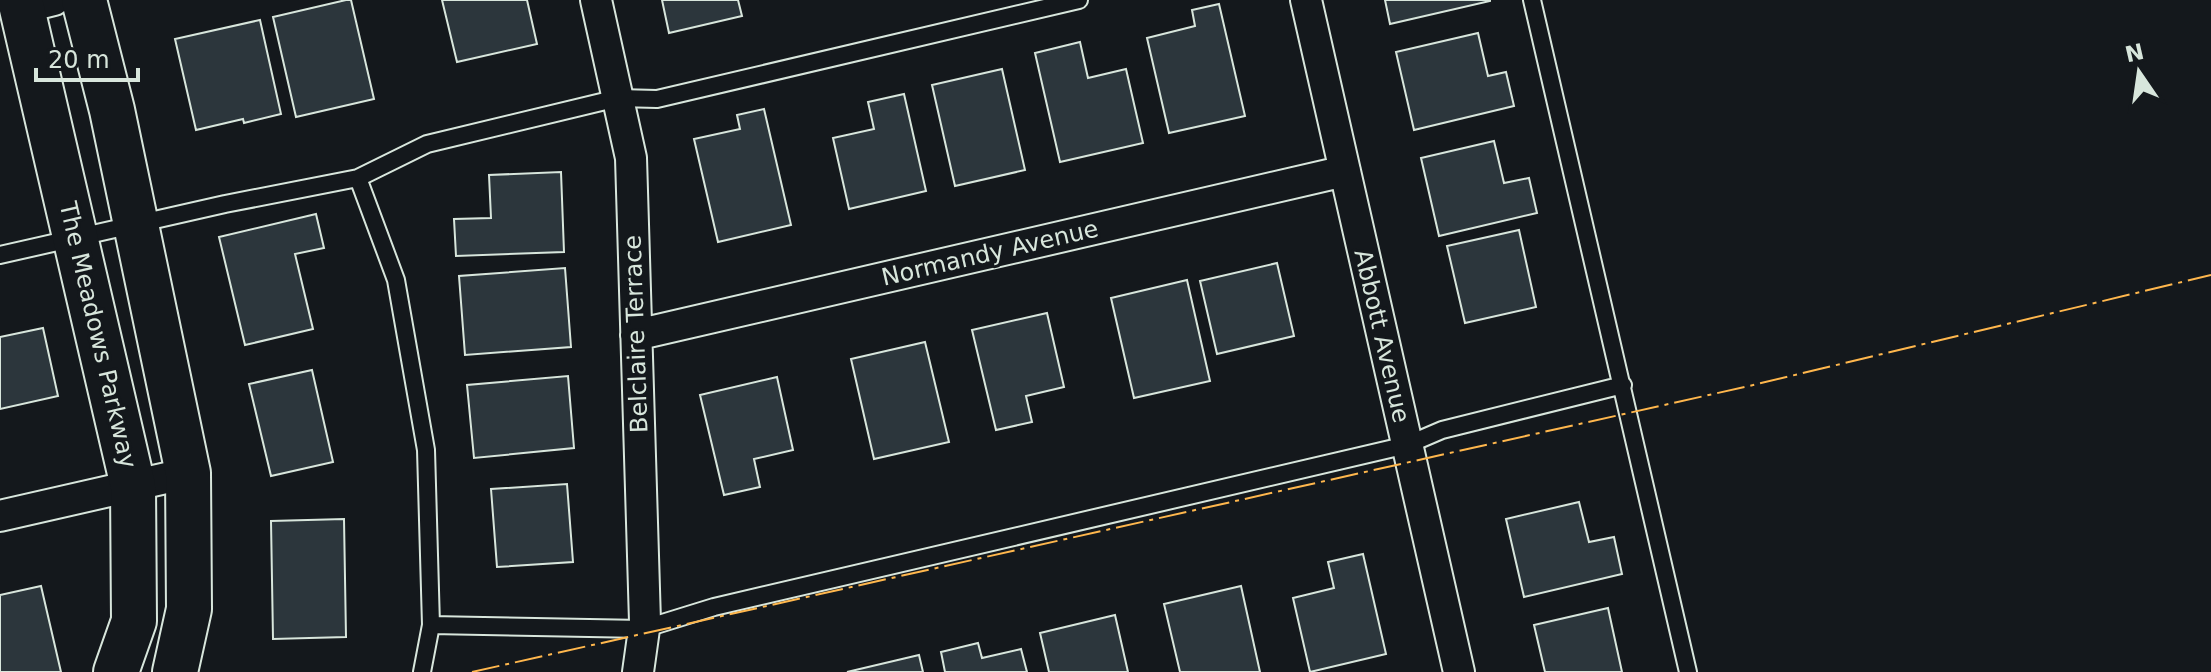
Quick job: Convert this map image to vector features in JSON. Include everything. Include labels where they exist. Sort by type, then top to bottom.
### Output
[{"type":"street","points":[[84,0],[112,110],[188,473],[189,609],[175,672]]},
{"type":"street","name":"Belclaire Terrace","points":[[596,0],[631,158],[643,629],[638,672]]},
{"type":"street","name":"Abbott Avenue","points":[[1306,0],[1459,672]]},
{"type":"street","name":"The Meadows Parkway","points":[[32,3],[75,238],[133,486],[134,621],[116,672]]},
{"type":"street","name":"Normandy Avenue","points":[[636,335],[1345,171]]},
{"type":"street","points":[[0,516],[188,473]]},
{"type":"lane","points":[[0,255],[225,204],[358,178],[427,144],[618,98],[657,99],[1079,0]]},
{"type":"lane","points":[[1532,0],[1688,672]]},
{"type":"lane","points":[[358,178],[396,280],[426,450],[431,625],[422,672]]},
{"type":"lane","points":[[431,625],[643,629],[714,607],[1407,445],[1442,430],[1623,385]]},
{"type":"building","points":[[351,0],[374,99],[296,117],[273,17]]},
{"type":"building","points":[[442,0],[527,0],[537,44],[457,62]]},
{"type":"building","points":[[662,0],[738,0],[742,16],[669,33]]},
{"type":"building","points":[[1385,0],[1490,0],[1490,1],[1390,24]]},
{"type":"building","points":[[1219,4],[1245,116],[1169,133],[1147,38],[1195,26],[1192,10]]},
{"type":"building","points":[[260,20],[281,114],[196,130],[175,39]]},
{"type":"building","points":[[1478,33],[1488,76],[1506,72],[1514,106],[1414,130],[1396,52]]},
{"type":"building","points":[[1080,42],[1088,78],[1126,69],[1143,143],[1060,162],[1035,53]]},
{"type":"building","points":[[1002,69],[1025,170],[955,186],[932,85]]},
{"type":"building","points":[[904,94],[926,191],[849,209],[833,138],[874,129],[868,102]]},
{"type":"building","points":[[764,109],[791,225],[718,242],[694,139],[740,129],[737,115]]},
{"type":"building","points":[[1494,141],[1504,183],[1529,178],[1537,213],[1439,236],[1421,158]]},
{"type":"building","points":[[561,172],[564,252],[456,256],[454,219],[491,218],[489,175]]},
{"type":"building","points":[[316,214],[324,248],[295,254],[313,329],[245,345],[219,237]]},
{"type":"building","points":[[1519,230],[1536,307],[1465,323],[1447,246]]},
{"type":"building","points":[[1277,263],[1294,336],[1217,354],[1200,281]]},
{"type":"building","points":[[565,268],[571,347],[465,355],[459,276]]},
{"type":"building","points":[[1187,280],[1210,381],[1134,398],[1111,298]]},
{"type":"building","points":[[1047,313],[1064,387],[1026,396],[1032,422],[996,430],[972,330]]},
{"type":"building","points":[[43,328],[58,396],[0,409],[0,337]]},
{"type":"building","points":[[925,342],[949,442],[874,459],[851,359]]},
{"type":"building","points":[[312,370],[333,462],[271,476],[249,384]]},
{"type":"building","points":[[568,376],[574,448],[474,458],[467,385]]},
{"type":"building","points":[[777,377],[793,450],[754,459],[760,487],[724,495],[700,395]]},
{"type":"building","points":[[567,484],[573,562],[497,567],[491,489]]},
{"type":"building","points":[[1579,502],[1589,542],[1614,537],[1622,574],[1524,597],[1506,519]]},
{"type":"building","points":[[344,519],[346,637],[273,639],[271,521]]},
{"type":"building","points":[[1363,554],[1386,654],[1310,672],[1293,598],[1334,588],[1328,562]]},
{"type":"building","points":[[41,586],[61,672],[0,672],[0,595]]},
{"type":"building","points":[[1241,586],[1260,672],[1180,672],[1164,604]]},
{"type":"building","points":[[1608,608],[1622,672],[1545,672],[1534,625]]},
{"type":"building","points":[[1115,615],[1128,672],[1049,672],[1040,633]]},
{"type":"building","points":[[978,643],[982,658],[1021,649],[1027,672],[945,672],[941,652]]},
{"type":"building","points":[[919,655],[923,672],[847,672]]},
{"type":"power","points":[[472,672],[1749,386],[2211,275]]}]
